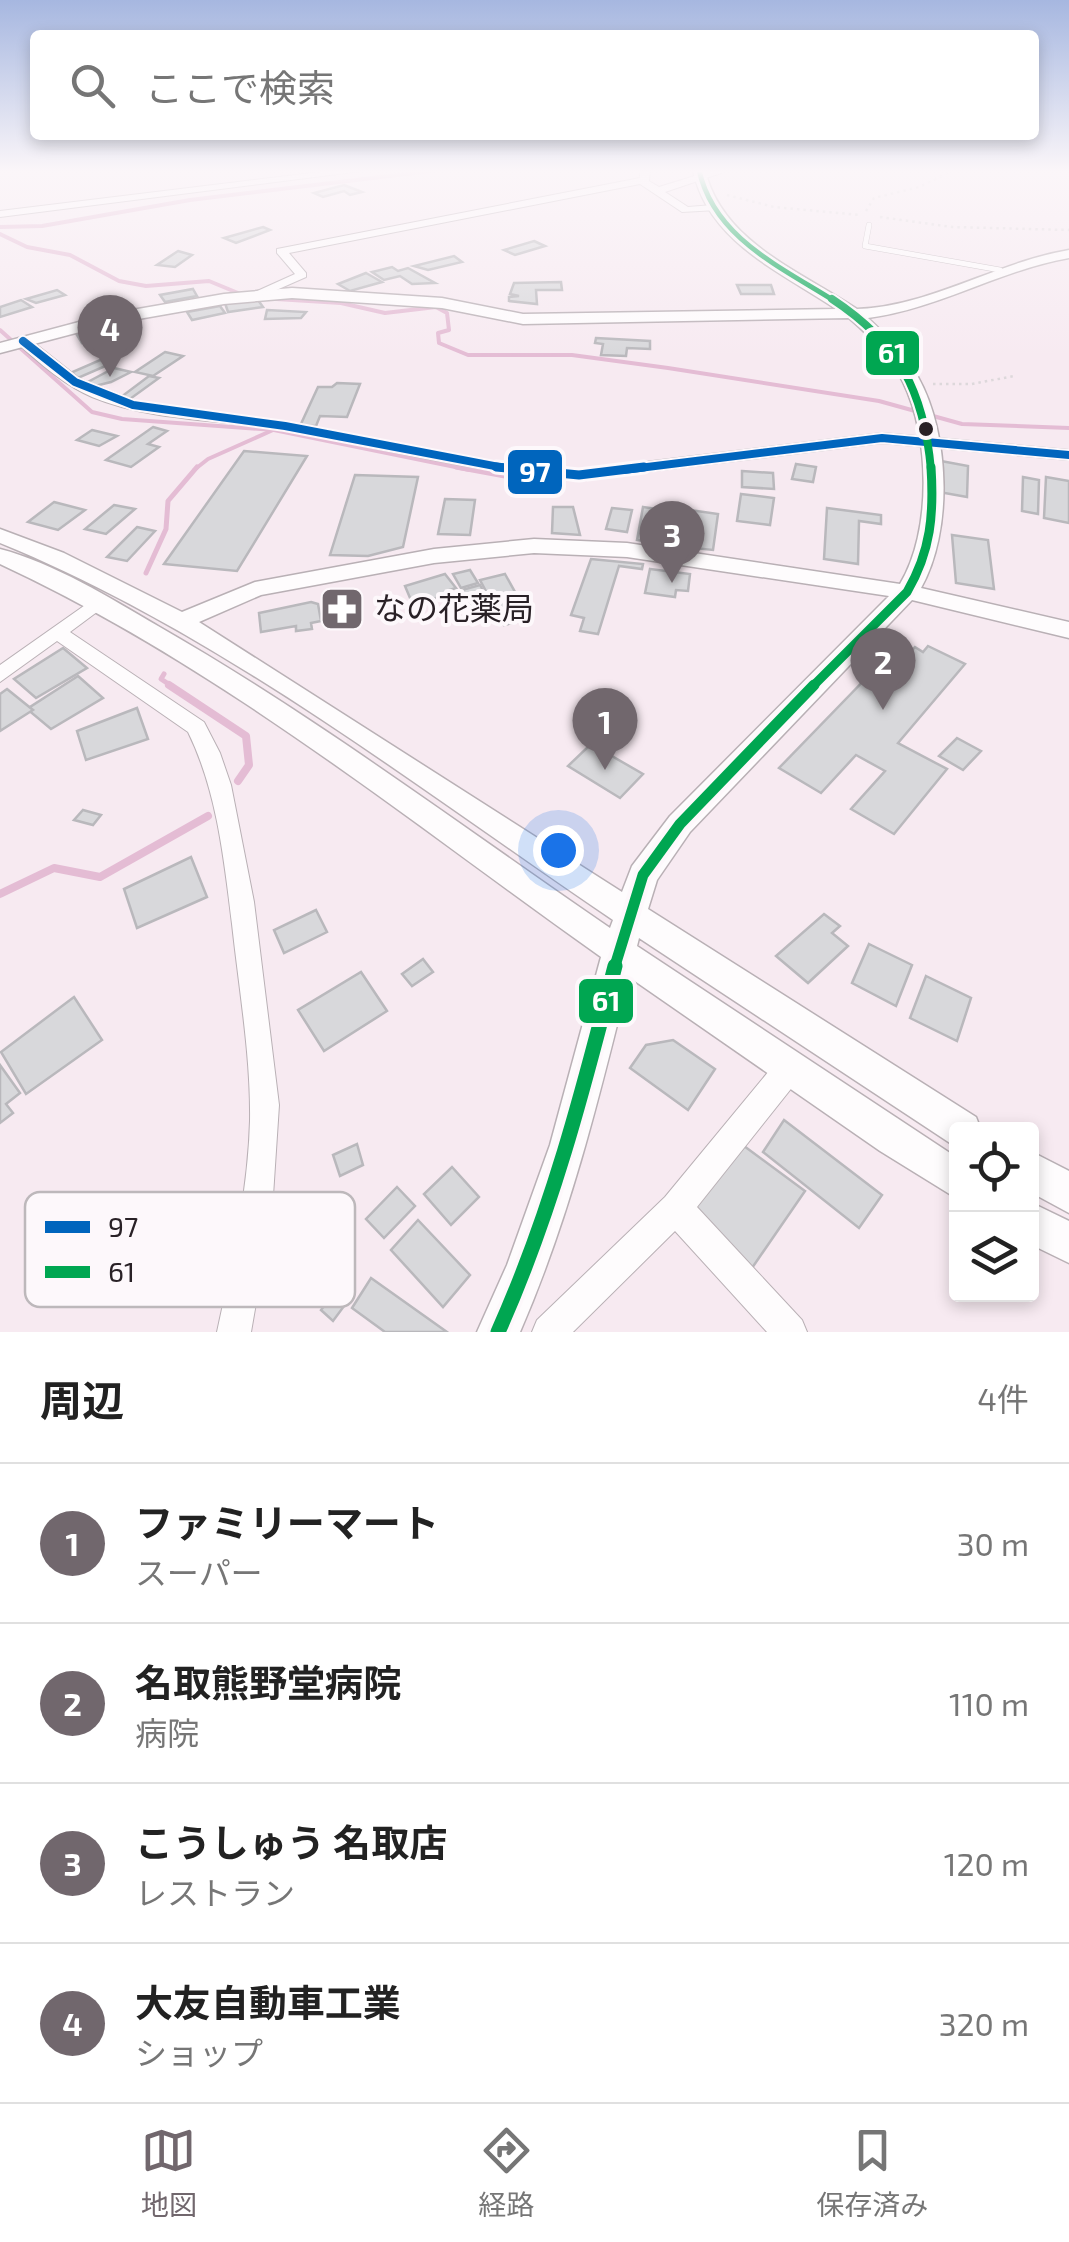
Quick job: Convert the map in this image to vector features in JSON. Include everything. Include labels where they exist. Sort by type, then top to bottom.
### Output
[{"type":"street","points":[[252,296],[302,274],[281,251],[371,232]]},
{"type":"street","points":[[506,1330],[568,1145],[643,875],[680,824],[907,592],[925,564],[934,536],[927,445],[914,384],[854,314],[734,232]]},
{"type":"street","points":[[9,345],[109,319],[252,296],[292,294],[442,303],[538,320],[854,314],[919,304],[1019,262],[1069,254]]},
{"type":"street","points":[[9,345],[67,380],[112,400],[292,427],[375,447],[531,474],[579,475],[853,440],[1069,456]]},
{"type":"street","points":[[0,535],[61,560],[179,622],[308,702],[631,918],[950,1122]]},
{"type":"street","points":[[179,622],[256,588],[434,556],[534,546],[626,550],[907,592],[1069,630]]},
{"type":"street","points":[[0,556],[158,635],[311,736],[788,1070],[949,1175]]},
{"type":"street","points":[[0,675],[98,602]]},
{"type":"street","points":[[57,632],[196,727],[207,744],[219,783],[247,947],[264,1132],[259,1192]]},
{"type":"street","points":[[549,1332],[676,1208],[788,1070]]},
{"type":"street","points":[[1039,1175],[1069,1193]]},
{"type":"street","points":[[676,1208],[790,1332]]},
{"type":"street","points":[[1039,1227],[1069,1243]]},
{"type":"street","points":[[234,1332],[239,1307]]},
{"type":"lane","points":[[869,232],[865,246],[1000,270]]},
{"type":"path","points":[[914,384],[972,384],[1014,376]]},
{"type":"building","points":[[245,232],[264,232],[236,243],[224,238]]},
{"type":"building","points":[[534,241],[545,246],[515,255],[504,250]]},
{"type":"building","points":[[178,251],[192,255],[175,267],[157,265]]},
{"type":"building","points":[[454,256],[462,262],[428,270],[414,266]]},
{"type":"building","points":[[392,267],[398,271],[408,268],[435,283],[412,284],[400,276],[384,280],[372,272]]},
{"type":"building","points":[[366,273],[382,282],[350,291],[338,284]]},
{"type":"building","points":[[561,282],[562,290],[536,290],[537,304],[509,301],[509,297],[519,296],[510,294],[514,283]]},
{"type":"building","points":[[737,285],[771,285],[774,294],[741,294]]},
{"type":"building","points":[[193,289],[197,296],[165,302],[160,295]]},
{"type":"building","points":[[57,290],[65,295],[36,303],[26,299]]},
{"type":"building","points":[[119,299],[127,305],[97,313],[87,308]]},
{"type":"building","points":[[21,300],[32,307],[0,317],[0,307]]},
{"type":"building","points":[[258,300],[263,307],[228,312],[225,303]]},
{"type":"building","points":[[220,306],[225,313],[192,320],[187,312]]},
{"type":"building","points":[[267,310],[306,312],[301,318],[265,319]]},
{"type":"building","points":[[112,327],[117,335],[82,343],[77,335]]},
{"type":"building","points":[[596,338],[650,341],[650,349],[627,348],[626,356],[601,355],[603,344],[595,343]]},
{"type":"building","points":[[165,352],[183,356],[153,376],[135,372]]},
{"type":"building","points":[[100,360],[110,364],[78,378],[68,374]]},
{"type":"building","points":[[114,368],[131,372],[95,386],[86,383]]},
{"type":"building","points":[[149,376],[159,378],[130,399],[121,397]]},
{"type":"building","points":[[360,384],[347,417],[320,416],[316,426],[300,426],[318,387]]},
{"type":"building","points":[[153,427],[167,431],[148,444],[159,447],[131,467],[106,460]]},
{"type":"building","points":[[92,430],[117,436],[99,446],[77,440]]},
{"type":"building","points":[[244,451],[307,456],[237,571],[164,564]]},
{"type":"building","points":[[941,461],[968,466],[967,497],[939,492]]},
{"type":"building","points":[[796,464],[816,467],[813,482],[792,479]]},
{"type":"building","points":[[742,471],[773,473],[774,489],[742,487]]},
{"type":"building","points":[[355,475],[418,477],[403,547],[368,556],[330,555]]},
{"type":"building","points":[[1023,477],[1039,480],[1038,514],[1022,511]]},
{"type":"building","points":[[1046,477],[1069,481],[1069,523],[1044,518]]},
{"type":"building","points":[[741,494],[774,498],[770,525],[737,521]]},
{"type":"building","points":[[445,499],[475,500],[470,535],[438,534]]},
{"type":"building","points":[[54,502],[85,510],[58,530],[28,522]]},
{"type":"building","points":[[114,505],[135,509],[106,534],[85,529]]},
{"type":"building","points":[[553,507],[573,507],[580,535],[552,533]]},
{"type":"building","points":[[643,507],[685,513],[676,546],[637,540]]},
{"type":"building","points":[[612,508],[632,510],[627,532],[606,529]]},
{"type":"building","points":[[827,508],[881,515],[881,524],[859,521],[858,564],[824,559]]},
{"type":"building","points":[[690,510],[718,514],[713,550],[683,547]]},
{"type":"building","points":[[137,527],[155,531],[127,561],[107,557]]},
{"type":"building","points":[[952,535],[988,540],[994,589],[956,583]]},
{"type":"building","points":[[591,559],[643,564],[642,569],[619,566],[598,634],[580,631],[584,618],[571,615]]},
{"type":"building","points":[[650,569],[690,574],[688,591],[676,590],[675,597],[645,593]]},
{"type":"building","points":[[470,570],[478,583],[461,588],[453,574]]},
{"type":"building","points":[[445,574],[456,588],[446,591],[449,594],[413,605],[405,586]]},
{"type":"building","points":[[505,574],[530,619],[504,625],[480,580]]},
{"type":"building","points":[[480,585],[490,603],[472,607],[462,590]]},
{"type":"building","points":[[355,595],[360,615],[336,621],[332,599]]},
{"type":"building","points":[[311,602],[318,604],[321,621],[311,623],[312,629],[296,631],[296,626],[261,632],[259,613]]},
{"type":"building","points":[[928,646],[965,664],[898,743],[947,769],[894,834],[851,809],[885,771],[856,755],[821,793],[779,768],[876,668],[889,675],[915,647],[923,652]]},
{"type":"building","points":[[63,648],[87,668],[36,698],[14,679]]},
{"type":"building","points":[[78,676],[103,698],[51,729],[27,709]]},
{"type":"building","points":[[7,689],[33,710],[0,731],[0,694]]},
{"type":"building","points":[[137,708],[148,739],[86,760],[77,731]]},
{"type":"building","points":[[957,738],[981,751],[963,770],[939,756]]},
{"type":"building","points":[[591,744],[643,774],[620,798],[568,766]]},
{"type":"building","points":[[83,810],[101,815],[93,825],[74,820]]},
{"type":"building","points":[[191,857],[207,897],[137,928],[124,889]]},
{"type":"building","points":[[316,910],[327,932],[284,953],[274,930]]},
{"type":"building","points":[[824,914],[840,926],[832,933],[848,946],[808,983],[776,956]]},
{"type":"building","points":[[869,944],[912,965],[896,1006],[852,983]]},
{"type":"building","points":[[423,959],[433,972],[412,986],[402,974]]},
{"type":"building","points":[[361,972],[387,1011],[324,1051],[298,1010]]},
{"type":"building","points":[[926,976],[971,998],[957,1041],[910,1018]]},
{"type":"building","points":[[74,997],[102,1040],[26,1094],[1,1052]]},
{"type":"building","points":[[673,1040],[715,1069],[688,1110],[630,1068],[646,1045]]},
{"type":"building","points":[[0,1065],[20,1093],[6,1104],[13,1113],[0,1123]]},
{"type":"building","points":[[784,1120],[882,1195],[859,1228],[763,1152]]},
{"type":"building","points":[[357,1144],[363,1165],[340,1176],[333,1155]]},
{"type":"building","points":[[744,1146],[805,1191],[752,1268],[694,1208]]},
{"type":"building","points":[[452,1167],[479,1197],[451,1225],[424,1194]]},
{"type":"building","points":[[397,1187],[415,1206],[384,1238],[366,1219]]},
{"type":"building","points":[[418,1220],[470,1275],[443,1307],[391,1250]]},
{"type":"building","points":[[371,1278],[447,1332],[385,1332],[352,1308]]},
{"type":"building","points":[[323,1307],[343,1307],[333,1321],[321,1310]]},
{"type":"waterway","points":[[0,234],[27,247],[70,255],[119,281],[146,286],[209,281],[238,293]]},
{"type":"waterway","points":[[276,299],[341,303],[385,313],[436,307],[447,313],[449,330],[438,333],[439,343],[468,355],[572,355],[879,401],[962,424],[1069,428]]},
{"type":"waterway","points":[[0,330],[92,412],[122,419],[274,430],[470,470]]},
{"type":"waterway","points":[[195,469],[208,459],[273,430]]},
{"type":"waterway","points":[[456,467],[516,478],[586,479]]},
{"type":"waterway","points":[[146,573],[166,529],[168,501],[195,469]]},
{"type":"waterway","points":[[164,674],[161,679],[173,687]]},
{"type":"waterway","points":[[169,685],[246,736],[249,765],[238,781]]},
{"type":"waterway","points":[[0,894],[54,868],[100,877],[208,816]]},
{"type":"transit line","name":"61","points":[[498,1332],[525,1272],[569,1145],[619,951],[643,875],[680,824],[748,751],[907,592],[928,547],[933,519],[927,435],[919,400],[906,371],[884,343],[850,311],[734,232]]},
{"type":"transit line","name":"97","points":[[23,341],[75,382],[133,405],[285,426],[468,463],[542,473],[579,475],[882,438],[1069,455]]},
{"type":"place","name":"大友自動車工業","points":[[110,377]]},
{"type":"place","name":"こうしゅう 名取店","points":[[672,583]]},
{"type":"place","name":"なの花薬局","points":[[342,609]]},
{"type":"place","name":"名取熊野堂病院","points":[[883,710]]},
{"type":"place","name":"ファミリーマート","points":[[605,770]]}]
